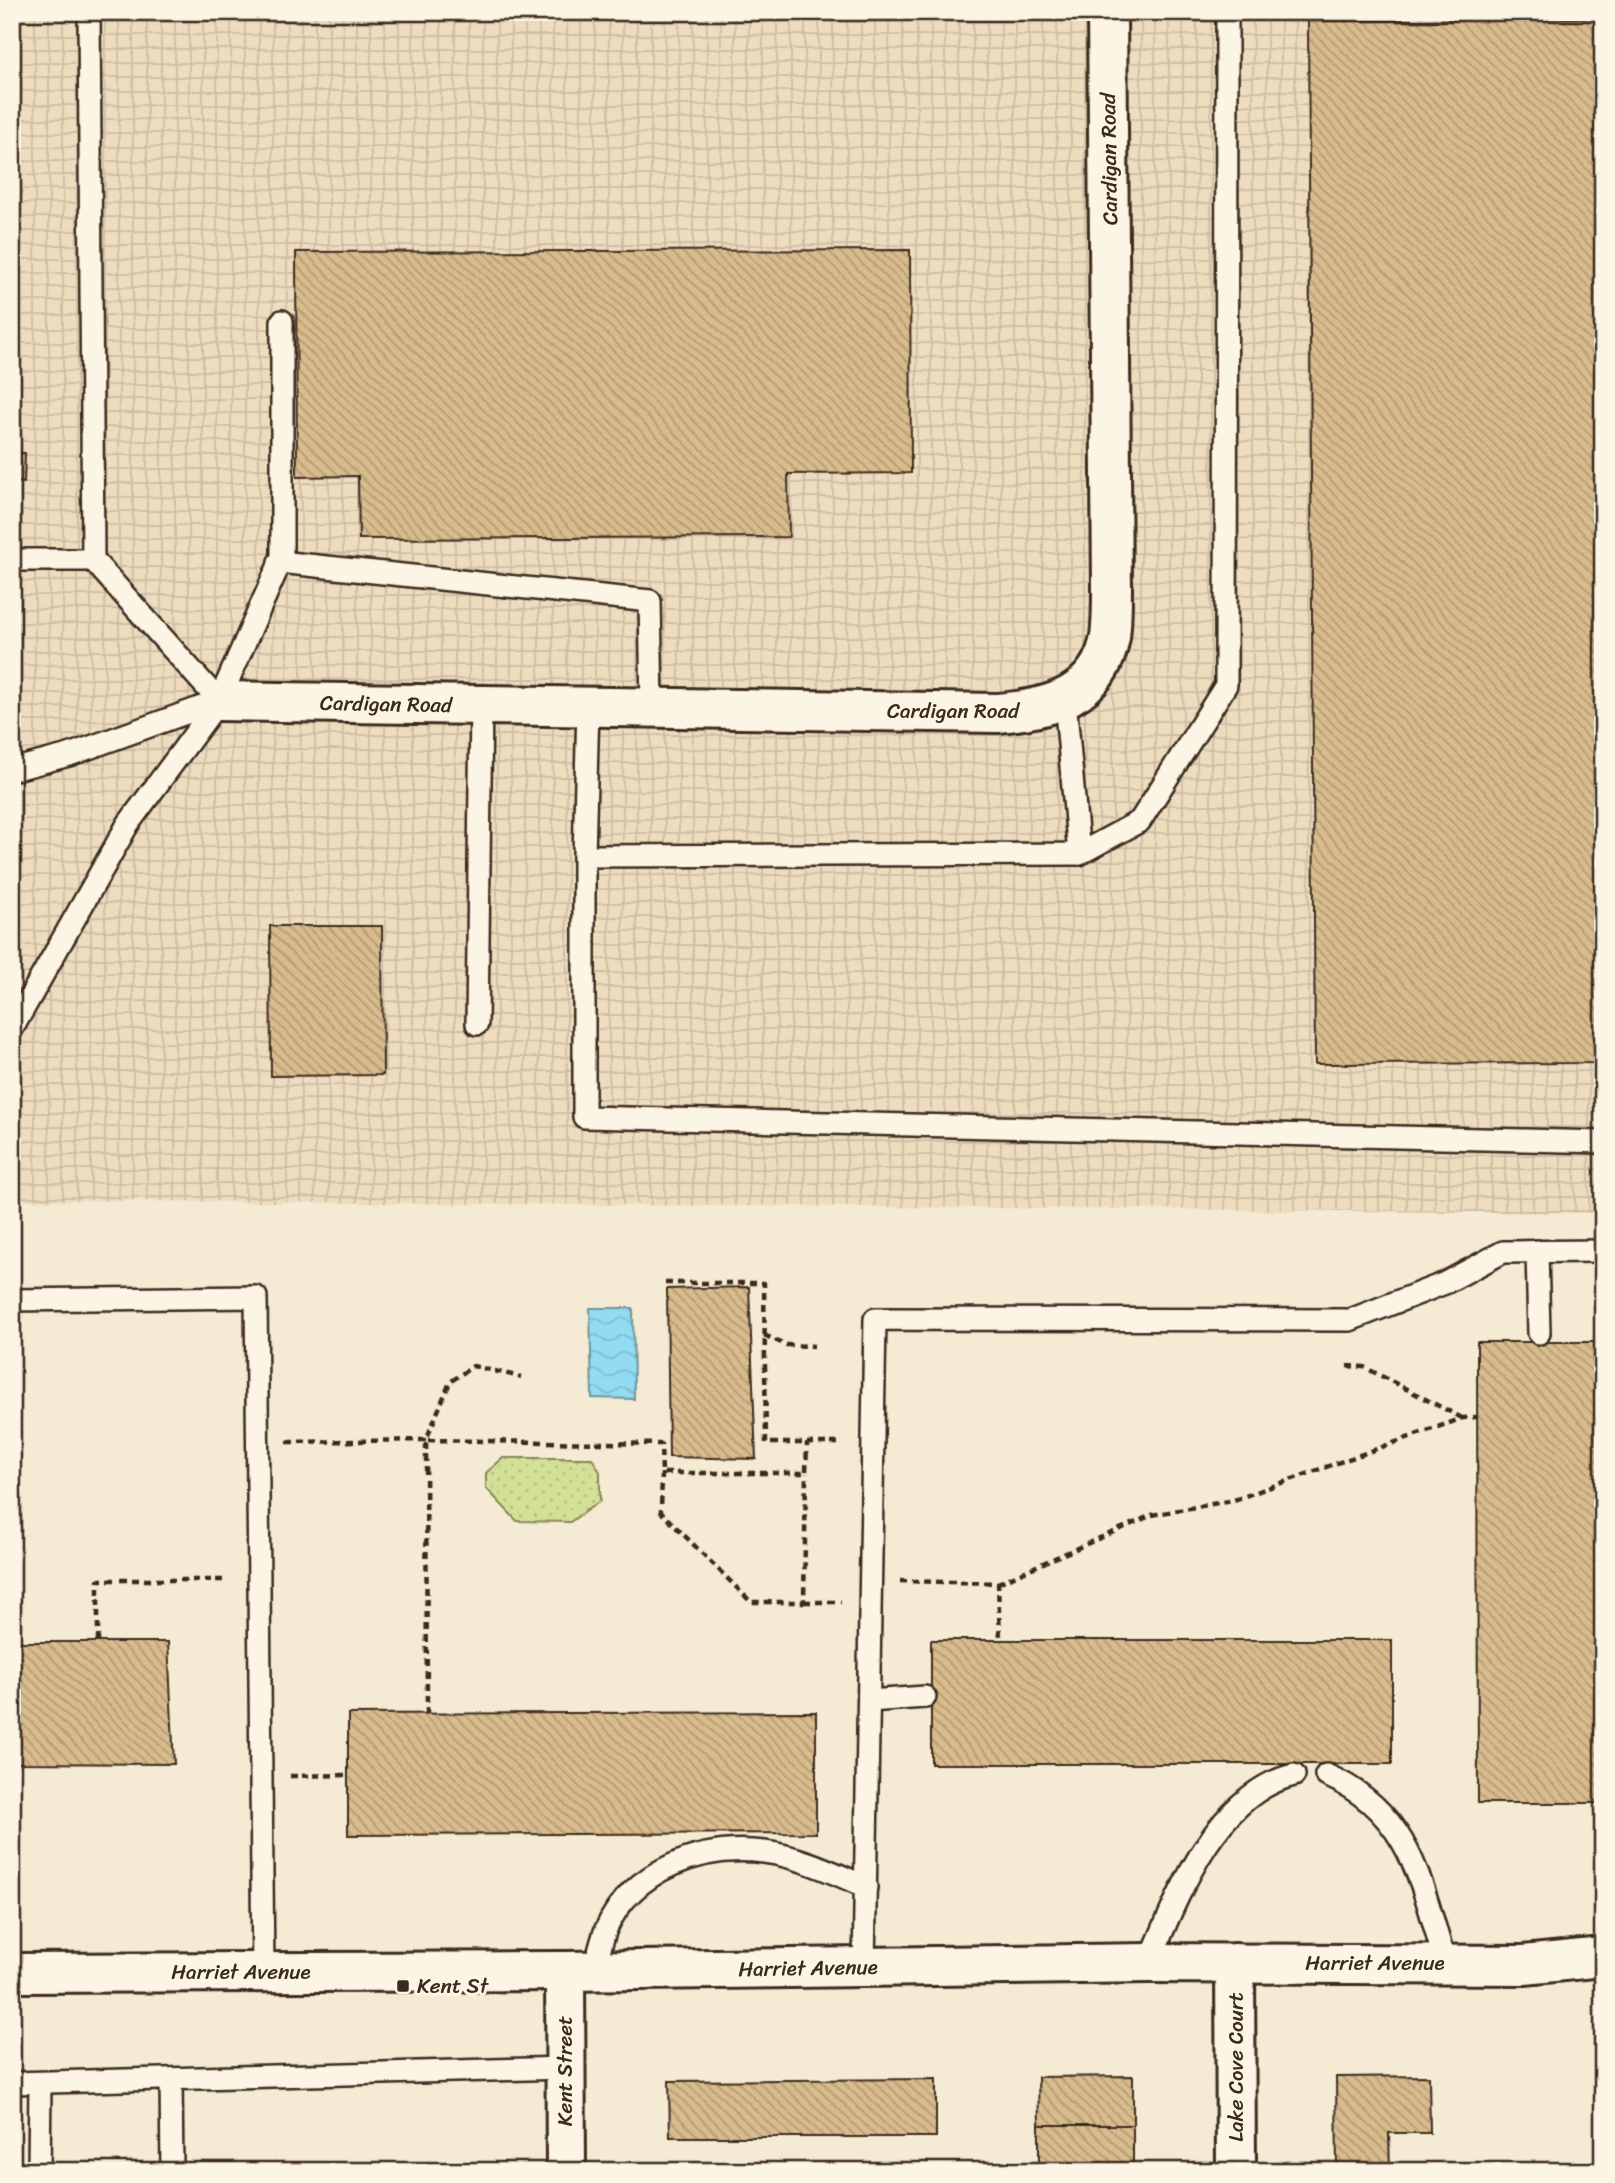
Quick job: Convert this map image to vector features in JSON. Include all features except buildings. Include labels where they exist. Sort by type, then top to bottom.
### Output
[{"type":"street","name":"Cardigan Road","points":[[219,701],[998,713],[1036,710],[1065,700],[1096,674],[1110,639],[1107,12]]},
{"type":"street","name":"Harriet Avenue","points":[[12,1973],[580,1971],[1149,1963],[1445,1962],[1524,1965],[1603,1956]]},
{"type":"street","name":"Lake Cove Court","points":[[1235,1963],[1236,2171]]},
{"type":"street","name":"Kent Street","points":[[566,2171],[565,2068],[580,1971]]},
{"type":"lane","points":[[89,12],[93,560],[219,701]]},
{"type":"lane","points":[[584,856],[1079,854],[1140,821],[1226,685],[1227,12]]},
{"type":"lane","points":[[12,1029],[128,824],[219,701],[279,562],[282,321]]},
{"type":"lane","points":[[12,560],[93,560]]},
{"type":"lane","points":[[279,562],[650,601],[652,707]]},
{"type":"lane","points":[[1065,700],[1079,854]]},
{"type":"lane","points":[[12,770],[69,755],[219,701]]},
{"type":"lane","points":[[477,1024],[481,705]]},
{"type":"lane","points":[[588,707],[584,856],[584,1117],[1603,1142]]},
{"type":"lane","points":[[1537,1251],[1539,1333]]},
{"type":"lane","points":[[864,1967],[875,1319],[1350,1321],[1445,1283],[1503,1252],[1603,1251]]},
{"type":"lane","points":[[12,1300],[256,1297],[263,1972]]},
{"type":"lane","points":[[869,1700],[925,1697]]},
{"type":"lane","points":[[1149,1963],[1181,1888],[1203,1850],[1247,1797],[1276,1779],[1294,1775]]},
{"type":"lane","points":[[1326,1775],[1351,1786],[1382,1810],[1401,1837],[1416,1867],[1445,1962]]},
{"type":"lane","points":[[580,1971],[628,1896],[656,1872],[712,1850],[765,1852],[814,1865],[866,1887]]},
{"type":"lane","points":[[12,2083],[565,2068]]},
{"type":"lane","points":[[171,2078],[172,2171]]},
{"type":"lane","points":[[39,2171],[40,2082]]},
{"type":"path","points":[[665,1283],[764,1283],[766,1443],[873,1444]]},
{"type":"path","points":[[764,1335],[786,1345],[814,1346]]},
{"type":"path","points":[[427,1714],[426,1440],[450,1382],[473,1366],[521,1377]]},
{"type":"path","points":[[1347,1366],[1364,1367],[1462,1418]]},
{"type":"path","points":[[871,1581],[998,1583],[1152,1515],[1234,1500],[1462,1418],[1477,1417]]},
{"type":"path","points":[[258,1442],[426,1440],[661,1444],[661,1512],[751,1602],[804,1602],[807,1443]]},
{"type":"path","points":[[662,1473],[806,1473]]},
{"type":"path","points":[[98,1642],[98,1580],[259,1580]]},
{"type":"path","points":[[998,1583],[1000,1640]]},
{"type":"path","points":[[261,1776],[348,1775]]},
{"type":"shaded area","points":[[12,12],[1603,12],[1603,1213],[12,1200]]},
{"type":"green space","points":[[503,1458],[592,1458],[600,1472],[600,1501],[570,1522],[517,1521],[486,1488],[486,1473]]},
{"type":"water","points":[[590,1308],[633,1308],[634,1399],[592,1398]]},
{"type":"place","name":"Kent St","points":[[403,1986]]}]
